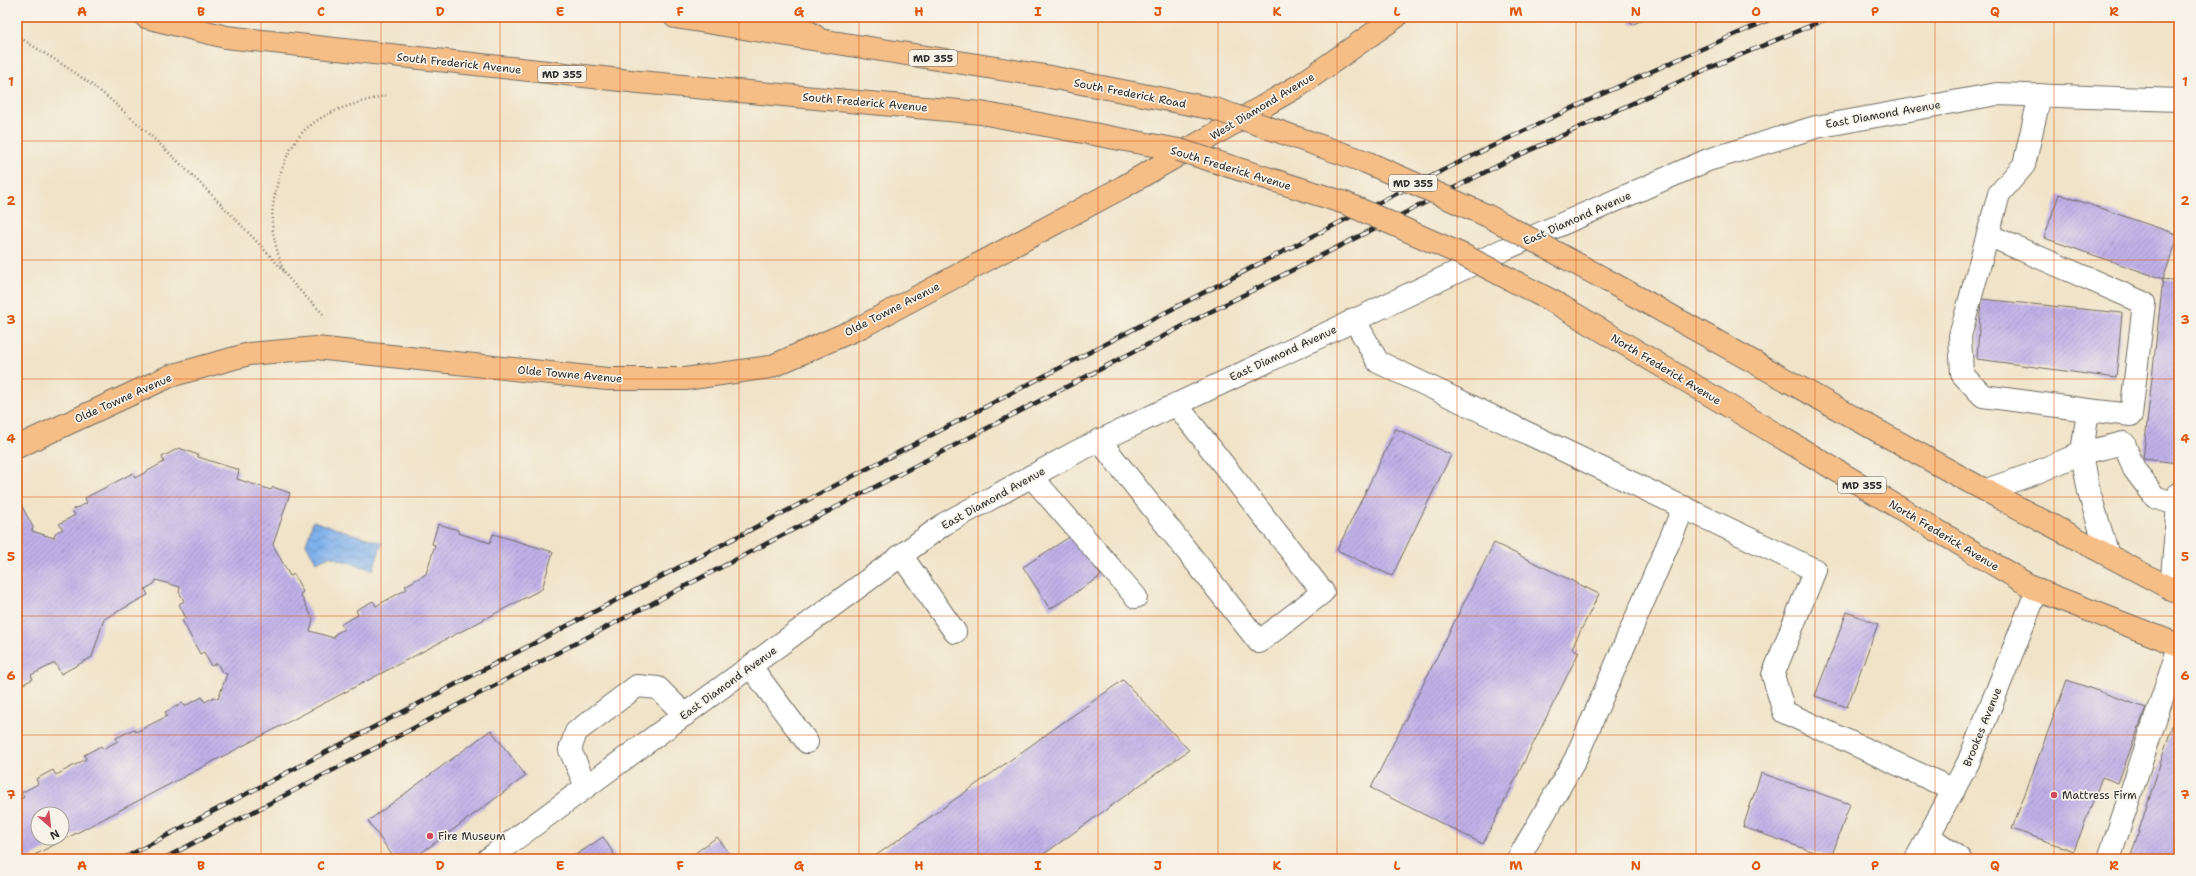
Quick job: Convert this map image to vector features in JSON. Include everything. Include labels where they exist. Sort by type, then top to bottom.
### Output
[{"type":"main road","name":"South Frederick Avenue","points":[[146,17],[226,37],[639,82],[981,113],[1179,150],[1345,203],[1463,254],[1556,303]]},
{"type":"main road","name":"MD 355","points":[[675,17],[822,40]]},
{"type":"main road","points":[[785,17],[822,40]]},
{"type":"main road","name":"West Diamond Avenue","points":[[1123,187],[1300,85],[1396,17]]},
{"type":"main road","name":"South Frederick Road","points":[[822,40],[1044,76],[1215,110],[1366,162],[1488,216],[1986,490]]},
{"type":"main road","name":"Olde Towne Avenue","points":[[17,447],[170,376],[257,354],[316,348],[607,379],[685,379],[770,367],[861,327],[1123,187]]},
{"type":"main road","name":"North Frederick Avenue","points":[[1556,303],[2037,590],[2179,646]]},
{"type":"main road","name":"MD 355","points":[[1986,490],[2175,591]]},
{"type":"street","name":"East Diamond Avenue","points":[[488,859],[944,524],[1099,440],[1505,249],[1708,160],[1816,126],[1997,94],[2179,100]]},
{"type":"street","points":[[1988,236],[2144,303],[2132,415],[1983,396],[1962,374],[1960,336],[1999,194],[2024,165],[2040,96]]},
{"type":"street","points":[[1354,319],[1378,362],[1815,570],[1773,675],[1784,712],[1954,790]]},
{"type":"street","points":[[1099,440],[1260,642],[1323,592],[1176,404]]},
{"type":"street","points":[[2088,410],[2082,453],[2089,492],[2108,555]]},
{"type":"street","points":[[1986,490],[2030,475],[2082,453],[2124,443],[2134,469],[2155,497],[2178,499],[2175,591]]},
{"type":"street","points":[[1031,476],[1136,597]]},
{"type":"street","points":[[1518,859],[1574,760],[1684,507]]},
{"type":"street","points":[[901,555],[955,632]]},
{"type":"street","name":"Brookes Avenue","points":[[1916,859],[1968,763],[2037,590]]},
{"type":"street","points":[[2109,859],[2179,646]]},
{"type":"street","points":[[751,667],[807,742]]},
{"type":"street","points":[[586,786],[570,750],[576,732],[637,686],[658,688],[685,715]]},
{"type":"street","points":[[1929,836],[1960,859]]},
{"type":"path","points":[[17,36],[111,100],[196,179],[323,314]]},
{"type":"path","points":[[284,271],[272,222],[274,199],[283,167],[294,145],[306,129],[326,116],[352,104],[388,95]]},
{"type":"water","points":[[313,521],[382,543],[373,570],[329,556],[316,562],[306,544]]},
{"type":"building","points":[[1628,17],[1648,17],[1632,25]]},
{"type":"building","points":[[2059,194],[2179,235],[2163,279],[2044,238]]},
{"type":"building","points":[[2163,279],[2179,281],[2179,463],[2143,459]]},
{"type":"building","points":[[1981,299],[2122,313],[2116,378],[1977,359]]},
{"type":"building","points":[[1396,429],[1451,455],[1392,576],[1337,550]]},
{"type":"building","points":[[179,448],[198,455],[198,457],[239,470],[237,479],[271,490],[273,487],[290,493],[273,545],[290,576],[294,574],[303,592],[300,594],[313,619],[310,631],[334,638],[335,634],[344,629],[341,624],[358,615],[356,610],[373,601],[376,606],[407,589],[405,586],[426,574],[435,545],[432,544],[438,524],[458,530],[458,533],[490,543],[493,534],[553,552],[542,589],[70,836],[70,806],[30,806],[30,846],[52,846],[27,859],[17,859],[17,801],[24,797],[21,793],[38,784],[36,779],[53,770],[56,775],[86,759],[84,755],[101,746],[103,749],[118,741],[116,738],[134,729],[136,732],[167,716],[165,712],[183,703],[185,706],[202,697],[205,702],[214,697],[218,699],[227,674],[222,672],[217,663],[211,666],[204,652],[200,654],[182,620],[186,618],[179,604],[184,601],[179,592],[180,587],[156,580],[154,584],[145,589],[148,595],[104,619],[92,657],[61,674],[55,663],[31,675],[33,679],[17,687],[17,505],[20,503],[33,527],[32,531],[54,538],[55,533],[63,529],[59,524],[75,515],[72,510],[87,503],[85,498],[133,473],[135,478],[164,462],[162,457]]},
{"type":"building","points":[[1074,534],[1101,576],[1050,609],[1023,567]]},
{"type":"building","points":[[1494,543],[1599,594],[1572,648],[1579,652],[1483,844],[1371,788]]},
{"type":"building","points":[[1847,612],[1878,624],[1847,707],[1815,696]]},
{"type":"building","points":[[1123,680],[1189,750],[1037,859],[871,859]]},
{"type":"building","points":[[2067,680],[2146,708],[2118,783],[2102,777],[2074,851],[2012,829]]},
{"type":"building","points":[[2174,720],[2179,722],[2179,859],[2130,859]]},
{"type":"building","points":[[491,730],[526,776],[413,859],[395,859],[368,821]]},
{"type":"building","points":[[1761,773],[1850,804],[1831,858],[1743,827]]},
{"type":"building","points":[[603,837],[617,859],[570,859]]},
{"type":"building","points":[[717,837],[734,859],[687,859]]},
{"type":"railway","points":[[122,859],[1196,296],[1387,198],[1580,104],[1776,17]]},
{"type":"railway","points":[[163,859],[1204,315],[1515,157],[1707,69],[1831,17]]},
{"type":"place","name":"Mattress Firm","points":[[2054,795]]},
{"type":"place","name":"Fire Museum","points":[[430,836]]}]
